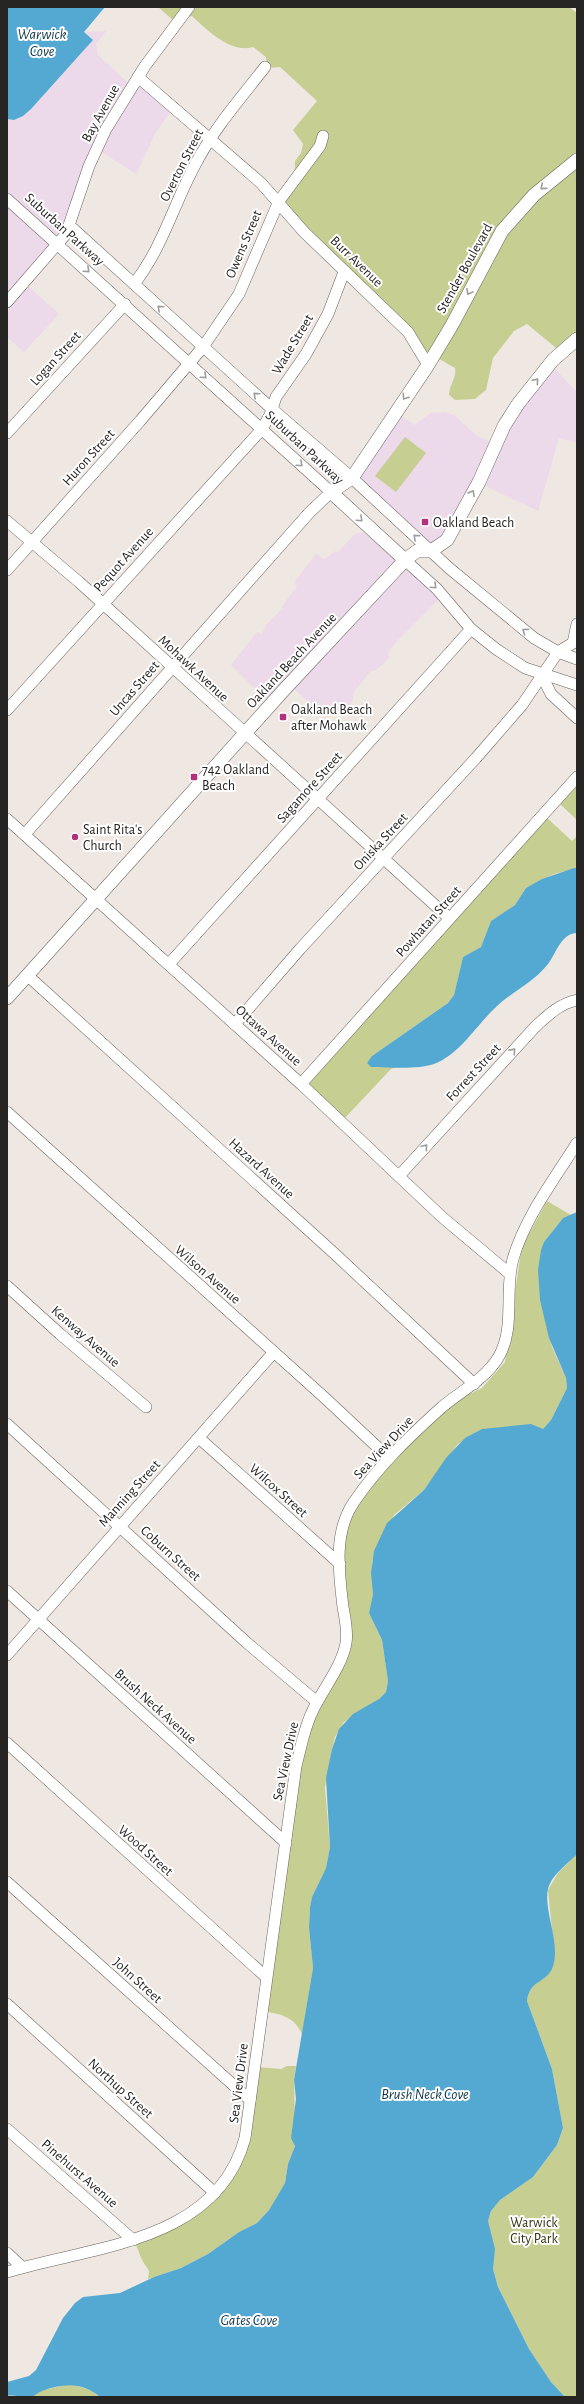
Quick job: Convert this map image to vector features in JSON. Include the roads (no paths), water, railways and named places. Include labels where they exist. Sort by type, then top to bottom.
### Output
[{"type":"street","name":"Bay Avenue","points":[[7,302],[58,244],[70,226],[90,166],[106,129],[138,77],[189,7]]},
{"type":"street","name":"Overton Street","points":[[134,284],[149,264],[163,239],[181,192],[211,137],[229,110],[265,66]]},
{"type":"street","name":"Burr Avenue","points":[[138,77],[211,137],[262,183],[304,232],[408,332],[428,365]]},
{"type":"street","name":"Owens Street","points":[[190,364],[239,294],[279,201],[320,146],[323,136]]},
{"type":"street","name":"Stender Boulevard","points":[[428,365],[455,320],[502,231],[534,195],[575,161]]},
{"type":"street","name":"Suburban Parkway","points":[[7,199],[125,304],[437,589],[471,629],[496,649],[525,668],[577,685]]},
{"type":"street","name":"Suburban Parkway","points":[[70,226],[352,478],[431,551],[520,628],[558,652],[577,659]]},
{"type":"street","name":"Wade Street","points":[[262,429],[276,397],[306,354],[328,314],[344,272]]},
{"type":"street","name":"Logan Street","points":[[7,433],[125,304]]},
{"type":"street","name":"Oakland Beach Avenue","points":[[7,998],[244,734],[405,560],[417,551],[431,551],[447,540],[455,528],[504,426],[518,404],[553,360],[577,339]]},
{"type":"street","name":"Huron Street","points":[[7,570],[190,364]]},
{"type":"street","points":[[331,492],[352,478],[428,365]]},
{"type":"street","name":"Pequot Avenue","points":[[7,710],[262,429]]},
{"type":"street","name":"Uncas Street","points":[[25,834],[320,500],[331,492]]},
{"type":"street","name":"Mohawk Avenue","points":[[7,521],[103,604],[244,734],[449,918]]},
{"type":"street","name":"Oniska Street","points":[[235,1024],[300,949],[383,860],[512,716],[558,652],[573,643],[577,624]]},
{"type":"street","name":"Sagamore Street","points":[[169,964],[471,629]]},
{"type":"street","points":[[541,674],[551,694],[577,718]]},
{"type":"street","name":"Powhatan Street","points":[[301,1084],[577,777]]},
{"type":"street","name":"Ottawa Avenue","points":[[7,819],[95,900],[169,964],[301,1084],[482,1252],[510,1274]]},
{"type":"street","name":"Hazard Avenue","points":[[27,975],[336,1255],[474,1384]]},
{"type":"street","name":"Forrest Street","points":[[399,1176],[552,1010],[568,1002],[577,1000]]},
{"type":"street","name":"Wilson Avenue","points":[[7,1112],[274,1352],[389,1458]]},
{"type":"street","name":"Sea View Drive","points":[[7,2272],[22,2267],[74,2257],[133,2240],[183,2218],[200,2207],[215,2193],[239,2160],[245,2138],[292,1793],[301,1744],[317,1702],[346,1644],[340,1564],[340,1540],[344,1522],[352,1504],[389,1458],[442,1407],[474,1384],[490,1369],[505,1343],[511,1285],[510,1274],[515,1251],[529,1220],[577,1143]]},
{"type":"street","name":"Kenway Avenue","points":[[7,1286],[146,1407]]},
{"type":"street","name":"Manning Street","points":[[7,1655],[39,1620],[119,1526],[199,1438],[274,1352]]},
{"type":"street","name":"Coburn Street","points":[[7,1424],[246,1642],[317,1702]]},
{"type":"street","name":"Wilcox Street","points":[[199,1438],[340,1564]]},
{"type":"street","name":"Brush Neck Avenue","points":[[7,1591],[286,1843]]},
{"type":"street","name":"Wood Street","points":[[7,1743],[266,1977]]},
{"type":"street","name":"John Street","points":[[7,1882],[250,2100]]},
{"type":"street","name":"Northup Street","points":[[7,2004],[215,2193]]},
{"type":"street","name":"Pinehurst Avenue","points":[[7,2129],[133,2240]]},
{"type":"street","points":[[7,2254],[22,2267]]},
{"type":"water","name":"Warwick Cove","points":[[7,7],[105,7],[84,32],[93,40],[31,109],[23,116],[14,120],[7,119]]},
{"type":"water","points":[[577,868],[577,933],[567,936],[563,940],[551,960],[536,977],[501,1003],[487,1016],[467,1040],[443,1060],[427,1066],[411,1068],[371,1067],[367,1063],[372,1056],[448,1003],[454,995],[463,957],[481,947],[491,921],[515,905],[526,888],[542,879]]},
{"type":"water","name":"Brush Neck Cove","points":[[577,1212],[577,1854],[557,1874],[548,1889],[548,1907],[555,1949],[554,1960],[549,1974],[531,1989],[527,2001],[552,2069],[563,2128],[557,2145],[533,2177],[500,2200],[491,2211],[488,2221],[495,2249],[493,2269],[498,2287],[529,2349],[551,2382],[565,2397],[100,2397],[80,2386],[72,2385],[50,2388],[31,2397],[7,2396],[7,2382],[29,2376],[36,2370],[63,2318],[75,2303],[83,2297],[120,2293],[154,2277],[181,2268],[208,2254],[239,2232],[257,2223],[269,2210],[285,2183],[288,2164],[295,2146],[291,2138],[296,2099],[294,2080],[313,1968],[309,1928],[310,1907],[312,1897],[326,1868],[330,1847],[326,1778],[332,1749],[339,1729],[353,1714],[379,1699],[386,1692],[388,1681],[382,1640],[369,1613],[373,1594],[371,1573],[374,1551],[387,1523],[424,1490],[446,1458],[465,1438],[482,1429],[531,1424],[543,1429],[551,1420],[567,1388],[566,1378],[549,1338],[540,1300],[538,1270],[541,1250],[544,1242],[563,1218]]},
{"type":"place","name":"Oakland Beach","points":[[425,522]]},
{"type":"place","name":"Oakland Beach after Mohawk","points":[[283,717]]},
{"type":"place","name":"742 Oakland Beach","points":[[194,777]]},
{"type":"place","name":"Saint Rita's Church","points":[[75,837]]},
{"type":"park label","name":"Warwick City Park","points":[[534,2230]]},
{"type":"water label","name":"Gates Cove","points":[[249,2320]]}]
